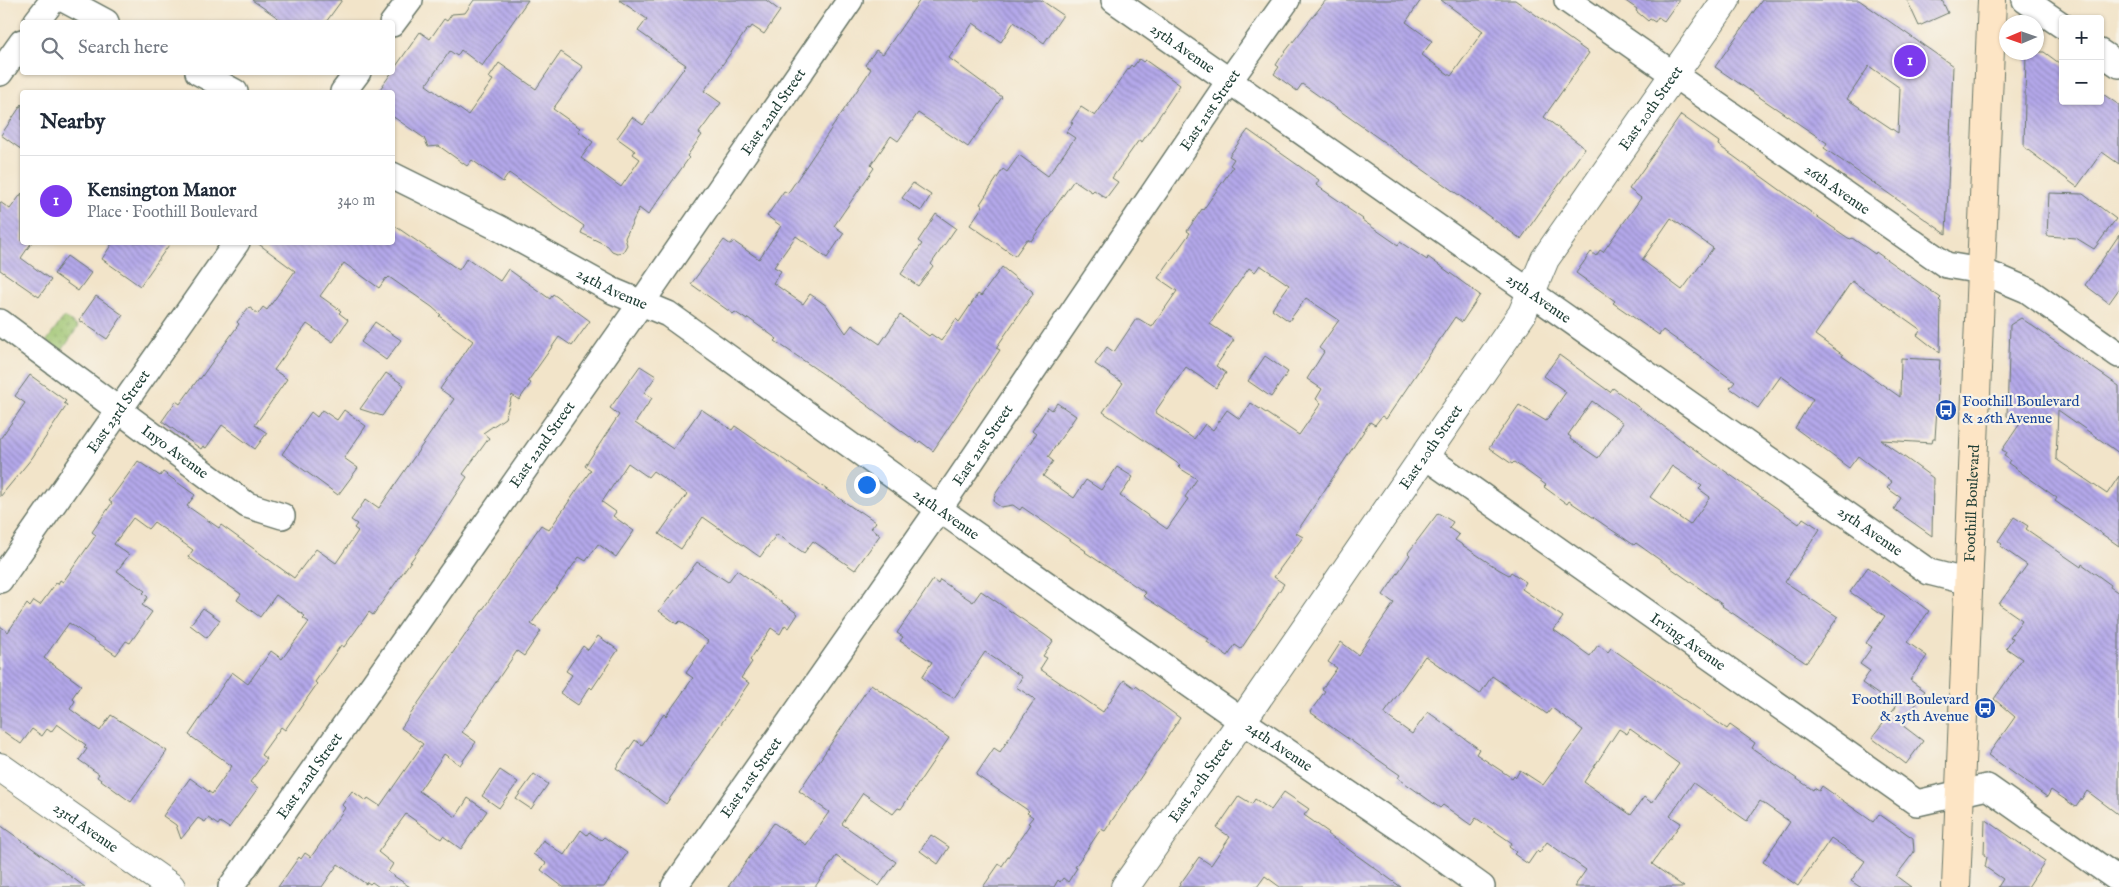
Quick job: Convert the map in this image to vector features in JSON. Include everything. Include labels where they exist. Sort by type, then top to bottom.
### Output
[{"type":"main road","name":"Foothill Boulevard","points":[[1956,887],[1992,0]]},
{"type":"street","points":[[38,20],[53,0]]},
{"type":"street","points":[[65,0],[102,20]]},
{"type":"street","points":[[395,20],[410,0]]},
{"type":"street","name":"East 22nd Street","points":[[231,887],[642,302],[850,0]]},
{"type":"street","name":"25th Avenue","points":[[1114,0],[1532,291],[1929,572],[1969,582]]},
{"type":"street","name":"East 21st Street","points":[[674,887],[939,509],[1230,80],[1287,0]]},
{"type":"street","name":"26th Avenue","points":[[1567,0],[1946,265],[1982,271],[2027,290],[2119,354]]},
{"type":"street","name":"East 20th Street","points":[[1125,887],[1242,721],[1522,314],[1545,259],[1726,0]]},
{"type":"street","points":[[2025,0],[2059,23]]},
{"type":"street","points":[[0,73],[20,45]]},
{"type":"street","points":[[2104,55],[2119,65]]},
{"type":"street","points":[[204,75],[231,90]]},
{"type":"street","points":[[344,90],[356,75]]},
{"type":"street","name":"24th Avenue","points":[[395,176],[498,228],[614,291],[668,314],[939,509],[1482,887]]},
{"type":"street","name":"East 23rd Street","points":[[0,580],[235,245]]},
{"type":"street","name":"Inyo Avenue","points":[[0,322],[247,505],[282,516]]},
{"type":"street","name":"Irving Avenue","points":[[1425,456],[1917,802],[1960,794]]},
{"type":"street","name":"23rd Avenue","points":[[0,767],[171,887]]},
{"type":"street","points":[[1960,794],[1987,787],[2119,880]]},
{"type":"green space","points":[[64,317],[78,327],[61,352],[46,342]]},
{"type":"building","points":[[252,0],[342,0],[327,20],[281,20]]},
{"type":"building","points":[[474,0],[528,0],[482,66],[461,50],[457,56],[450,51],[426,85],[468,115],[493,80],[489,78],[499,63],[536,89],[561,52],[583,67],[553,109],[580,128],[578,131],[593,142],[581,158],[621,187],[640,159],[633,154],[635,151],[617,138],[632,117],[643,125],[686,65],[638,31],[647,19],[619,0],[766,0],[780,11],[764,34],[752,26],[750,29],[748,28],[704,91],[721,103],[699,133],[702,135],[687,156],[689,158],[648,215],[639,208],[625,238],[627,245],[623,252],[617,253],[608,246],[581,233],[584,226],[509,173],[503,182],[472,160],[467,166],[439,146],[428,147],[424,138],[395,118],[395,90],[379,90],[390,75],[395,75],[395,68],[420,32],[430,39],[444,19],[447,21],[452,14],[465,13]]},
{"type":"building","points":[[920,0],[1041,0],[1063,15],[1044,43],[1014,22],[1001,42],[973,23],[949,58],[1002,97],[968,147],[918,113],[898,141],[891,136],[871,165],[874,168],[834,226],[844,233],[827,258],[796,236],[774,267],[781,271],[773,283],[803,304],[810,294],[827,306],[846,333],[852,325],[880,344],[900,315],[929,336],[931,334],[941,341],[956,319],[959,322],[978,294],[981,296],[1002,267],[1032,291],[1033,294],[996,348],[1000,350],[933,451],[920,441],[918,443],[848,391],[775,341],[777,339],[748,318],[747,320],[735,312],[733,314],[691,284],[724,240],[731,245],[733,241],[759,259],[781,226],[767,216],[784,191],[788,193],[866,77],[871,69],[865,65],[876,50],[883,54]]},
{"type":"building","points":[[1326,0],[1421,0],[1406,22],[1432,41],[1422,55],[1451,76],[1483,31],[1441,0],[1515,0],[1589,53],[1544,117],[1585,148],[1521,239],[1302,84],[1297,91],[1274,74],[1279,67],[1276,65],[1281,57]]},
{"type":"building","points":[[1624,0],[1679,0],[1664,21],[1658,17],[1655,22],[1650,19],[1648,21],[1636,11],[1637,9]]},
{"type":"building","points":[[1762,0],[1859,0],[1953,66],[1946,234],[1824,148],[1827,143],[1715,67]],"holes":[[[1869,66],[1900,88],[1898,133],[1847,99]]]},
{"type":"building","points":[[1907,0],[1942,0],[1948,13],[1919,26]]},
{"type":"building","points":[[2044,52],[2059,63],[2059,105],[2104,105],[2104,95],[2119,105],[2119,164],[2102,152],[2077,187],[2024,147],[2026,60],[2044,60]]},
{"type":"building","points":[[1139,59],[1143,62],[1145,60],[1180,85],[1142,142],[1139,140],[1112,178],[1118,182],[1106,198],[1094,190],[1092,192],[1074,180],[1031,241],[1027,239],[1015,256],[970,225],[983,206],[980,204],[1003,169],[1007,172],[1019,155],[1048,176],[1075,138],[1066,132],[1081,107],[1095,116],[1131,65],[1133,67]]},
{"type":"building","points":[[20,107],[20,149],[1,135]]},
{"type":"building","points":[[1681,115],[1719,142],[1718,145],[1812,213],[1848,238],[1852,238],[1875,254],[1876,252],[1941,298],[1939,300],[1941,302],[1940,353],[1917,335],[1921,330],[1852,281],[1815,335],[1900,397],[1901,358],[1940,360],[1935,439],[1933,439],[1932,443],[1881,440],[1933,478],[1932,536],[1894,509],[1901,498],[1887,488],[1892,482],[1858,456],[1849,468],[1795,428],[1813,399],[1781,376],[1758,408],[1730,388],[1735,382],[1663,330],[1659,335],[1613,303],[1615,301],[1576,273],[1591,252],[1596,256],[1600,250],[1603,252],[1641,198],[1629,189]],"holes":[[[1671,218],[1713,248],[1682,290],[1642,260]]]},
{"type":"building","points":[[1248,130],[1319,180],[1316,185],[1348,207],[1362,220],[1398,245],[1400,242],[1427,260],[1428,257],[1480,295],[1462,322],[1455,317],[1386,419],[1382,416],[1375,425],[1370,422],[1296,533],[1303,537],[1274,577],[1284,584],[1241,649],[1235,645],[1228,656],[1207,642],[1209,639],[1143,596],[1146,593],[1022,507],[1020,510],[1013,505],[1001,507],[995,503],[994,499],[996,493],[1036,434],[1032,431],[1048,407],[1052,410],[1057,403],[1076,416],[1048,457],[1053,461],[1043,476],[1074,498],[1086,480],[1101,490],[1117,467],[1133,477],[1120,496],[1167,529],[1188,499],[1185,497],[1197,479],[1178,467],[1180,465],[1103,412],[1123,383],[1095,364],[1107,347],[1114,352],[1136,319],[1152,327],[1177,291],[1158,278],[1190,233],[1187,231],[1233,167],[1230,165],[1234,159],[1229,156]],"holes":[[[1260,265],[1289,285],[1272,309],[1289,321],[1306,298],[1339,320],[1319,348],[1324,352],[1307,379],[1322,389],[1316,399],[1321,403],[1299,435],[1251,403],[1240,419],[1227,410],[1213,430],[1205,424],[1194,439],[1155,412],[1186,367],[1216,388],[1226,373],[1216,366],[1234,340],[1210,324],[1249,268],[1255,272]]]},
{"type":"building","points":[[913,183],[931,195],[921,211],[902,198]]},
{"type":"building","points":[[2049,193],[2083,194],[2116,219],[2094,249],[2076,238],[2047,236]]},
{"type":"building","points":[[20,196],[20,245],[30,245],[21,258],[51,280],[39,297],[0,270],[0,202],[10,209]]},
{"type":"building","points":[[936,214],[956,228],[931,264],[933,266],[918,286],[901,274],[922,244],[918,241]]},
{"type":"building","points":[[395,226],[459,270],[467,258],[500,281],[508,269],[550,299],[553,294],[590,321],[572,346],[559,337],[528,381],[531,383],[519,400],[512,395],[505,418],[483,433],[489,438],[463,474],[467,477],[425,541],[373,615],[369,612],[344,647],[341,645],[285,730],[281,727],[261,755],[267,759],[250,782],[258,788],[229,828],[220,822],[218,825],[208,818],[205,822],[198,818],[181,839],[176,825],[163,816],[190,778],[212,794],[232,766],[189,735],[232,672],[248,684],[271,651],[282,659],[309,622],[303,618],[305,616],[276,595],[260,617],[237,600],[241,594],[188,557],[193,550],[154,522],[148,529],[133,518],[114,544],[129,555],[117,571],[145,591],[143,593],[148,597],[142,605],[152,612],[130,643],[126,641],[116,655],[69,623],[44,658],[81,685],[72,698],[75,701],[70,709],[100,731],[111,715],[167,751],[131,802],[97,777],[99,774],[79,760],[87,749],[84,747],[86,745],[57,724],[51,732],[47,729],[42,736],[32,729],[21,744],[0,729],[0,626],[8,632],[27,604],[30,607],[34,601],[40,605],[56,583],[58,584],[60,580],[63,582],[96,535],[92,532],[112,503],[109,501],[138,461],[160,476],[163,472],[195,495],[187,506],[219,528],[221,525],[294,578],[316,549],[336,563],[358,531],[354,528],[357,524],[351,520],[366,499],[379,508],[454,399],[440,389],[473,341],[439,316],[441,315],[432,307],[389,277],[386,278],[379,288],[344,263],[320,296],[341,311],[339,313],[348,320],[333,342],[307,324],[274,370],[287,379],[255,425],[267,433],[255,449],[222,425],[206,448],[203,446],[201,449],[162,421],[176,401],[180,404],[200,379],[249,307],[258,314],[263,307],[267,310],[295,271],[260,245],[395,245]]},
{"type":"building","points":[[2119,235],[2119,289],[2109,303],[2085,285]]},
{"type":"building","points":[[111,245],[169,245],[140,286],[102,259]]},
{"type":"building","points":[[67,256],[91,273],[78,291],[54,274]]},
{"type":"building","points":[[96,296],[123,315],[107,339],[79,320]]},
{"type":"building","points":[[2021,318],[2119,386],[2119,453],[2058,410],[2056,459],[2107,494],[2119,476],[2119,546],[2055,501],[2057,498],[2008,463],[2010,460],[2004,456],[2006,452],[2002,450],[2019,425],[2007,416],[2010,325]]},
{"type":"building","points":[[375,322],[401,340],[386,360],[361,342]]},
{"type":"building","points":[[1559,355],[1610,392],[1613,388],[1687,444],[1799,524],[1803,518],[1820,529],[1785,582],[1838,617],[1806,663],[1722,606],[1636,543],[1634,545],[1569,501],[1567,504],[1544,487],[1546,485],[1514,462],[1512,464],[1489,448],[1519,405],[1546,421],[1566,392],[1544,376]],"holes":[[[1592,401],[1623,423],[1598,458],[1570,439],[1571,437],[1568,435]],[[1672,466],[1702,486],[1699,489],[1710,497],[1690,525],[1650,497]]]},
{"type":"building","points":[[1265,356],[1288,372],[1271,397],[1248,381]]},
{"type":"building","points":[[640,366],[656,376],[644,393],[652,398],[635,423],[673,449],[701,409],[732,430],[735,426],[876,522],[871,528],[880,535],[855,570],[813,541],[804,553],[777,534],[760,557],[703,517],[681,549],[659,534],[687,494],[653,471],[648,477],[628,463],[602,502],[616,512],[613,516],[634,531],[616,557],[598,544],[586,561],[579,557],[531,624],[541,631],[524,656],[517,651],[462,732],[476,742],[460,765],[444,754],[419,791],[456,817],[468,798],[487,811],[461,849],[443,836],[441,839],[406,814],[378,852],[393,864],[388,872],[410,887],[379,887],[372,882],[370,884],[367,882],[366,884],[338,864],[322,887],[278,887],[299,857],[301,859],[305,853],[311,857],[345,808],[342,805],[352,791],[366,801],[368,798],[380,806],[423,744],[401,728],[541,525],[549,530],[591,470],[585,466],[619,415],[610,408]]},
{"type":"building","points":[[386,373],[404,385],[382,416],[360,409]]},
{"type":"building","points":[[30,375],[66,401],[64,403],[67,405],[32,458],[0,497],[0,439],[25,403],[15,396]]},
{"type":"building","points":[[322,410],[337,420],[344,410],[366,426],[344,458],[358,468],[338,495],[282,454],[311,412],[317,417]]},
{"type":"building","points":[[1438,513],[1453,522],[1449,528],[1459,535],[1455,540],[1498,569],[1509,575],[1511,572],[1526,582],[1522,589],[1563,617],[1554,630],[1590,656],[1598,645],[1608,652],[1611,648],[1727,729],[1730,725],[1755,743],[1752,748],[1813,790],[1814,788],[1819,791],[1822,786],[1873,822],[1879,814],[1913,838],[1914,852],[1896,876],[1911,887],[1860,887],[1851,881],[1865,861],[1831,838],[1798,886],[1763,862],[1790,822],[1760,801],[1747,821],[1693,783],[1670,816],[1681,823],[1652,864],[1684,887],[1574,887],[1586,870],[1547,842],[1539,853],[1537,851],[1528,864],[1514,854],[1516,852],[1509,847],[1512,843],[1476,818],[1471,825],[1443,805],[1440,808],[1398,778],[1400,775],[1310,712],[1325,691],[1322,689],[1337,668],[1328,662],[1341,642],[1358,655],[1394,603],[1383,595],[1410,555],[1408,553]],"holes":[[[1425,656],[1480,694],[1492,676],[1547,714],[1552,708],[1583,730],[1543,785],[1520,770],[1516,777],[1514,775],[1512,778],[1476,754],[1479,749],[1428,712],[1412,734],[1384,714]],[[1619,729],[1627,734],[1630,729],[1679,764],[1652,803],[1644,797],[1631,815],[1584,782]]]},
{"type":"building","points":[[2014,517],[2028,526],[2026,529],[2081,567],[2082,564],[2119,593],[2119,815],[2087,791],[2076,807],[2051,790],[2047,797],[1988,755],[2015,717],[1994,699],[2022,659],[2006,648],[2013,638],[2010,637],[2022,620],[1999,604],[2027,565],[2000,546],[2002,544],[1998,541]]},
{"type":"building","points":[[697,562],[728,582],[737,570],[798,614],[789,628],[785,625],[780,634],[771,628],[750,660],[752,662],[741,678],[749,683],[666,804],[616,768],[635,740],[642,745],[664,714],[666,716],[693,678],[686,673],[708,641],[680,621],[677,624],[659,611]]},
{"type":"building","points":[[1868,567],[1929,611],[1907,642],[1927,656],[1910,680],[1925,691],[1902,725],[1923,741],[1906,764],[1872,738],[1896,707],[1862,683],[1870,671],[1860,664],[1872,647],[1866,643],[1885,616],[1850,592]]},
{"type":"building","points":[[933,580],[938,584],[940,580],[973,602],[981,591],[1053,641],[1043,656],[1047,658],[1040,669],[1103,712],[1124,680],[1135,688],[1136,686],[1180,718],[1105,831],[1101,829],[1075,867],[1077,868],[1068,882],[1063,878],[1060,882],[1058,880],[1054,887],[983,887],[999,864],[1002,866],[1033,817],[1027,813],[1029,811],[976,775],[994,748],[1000,752],[1035,699],[1016,687],[1022,677],[985,652],[954,698],[937,689],[922,677],[932,662],[900,641],[903,637],[897,633]]},
{"type":"building","points":[[203,608],[220,620],[207,638],[190,625]]},
{"type":"building","points":[[598,636],[618,650],[592,689],[590,687],[578,705],[560,693],[572,675],[566,671],[583,646],[588,650]]},
{"type":"building","points":[[871,684],[949,738],[901,809],[898,808],[893,814],[863,793],[842,824],[896,862],[879,886],[836,856],[815,887],[728,887],[774,823],[806,845],[829,812],[799,791]]},
{"type":"building","points":[[500,770],[518,782],[499,808],[482,796]]},
{"type":"building","points":[[534,774],[548,784],[531,809],[516,799]]},
{"type":"building","points":[[1284,792],[1309,809],[1304,815],[1328,832],[1327,834],[1401,887],[1280,887],[1265,876],[1257,887],[1178,887],[1199,857],[1211,865],[1230,837],[1217,828],[1239,796],[1252,804],[1255,799],[1271,810]]},
{"type":"building","points":[[1985,819],[2045,861],[2028,887],[1998,887],[2003,879],[1985,867],[1987,857],[1984,855]]},
{"type":"building","points":[[0,825],[43,856],[85,887],[0,887]]},
{"type":"building","points":[[581,830],[587,835],[589,832],[601,840],[604,837],[627,853],[604,887],[563,887],[541,870],[546,863],[533,854],[543,840],[564,855]]},
{"type":"building","points":[[931,835],[949,847],[938,864],[920,851]]},
{"type":"place","name":"Kensington Manor","points":[[1910,61]]},
{"type":"place","name":"Foothill Boulevard & 26th Avenue","points":[[1946,410]]},
{"type":"place","name":"Foothill Boulevard & 25th Avenue","points":[[1985,708]]}]
